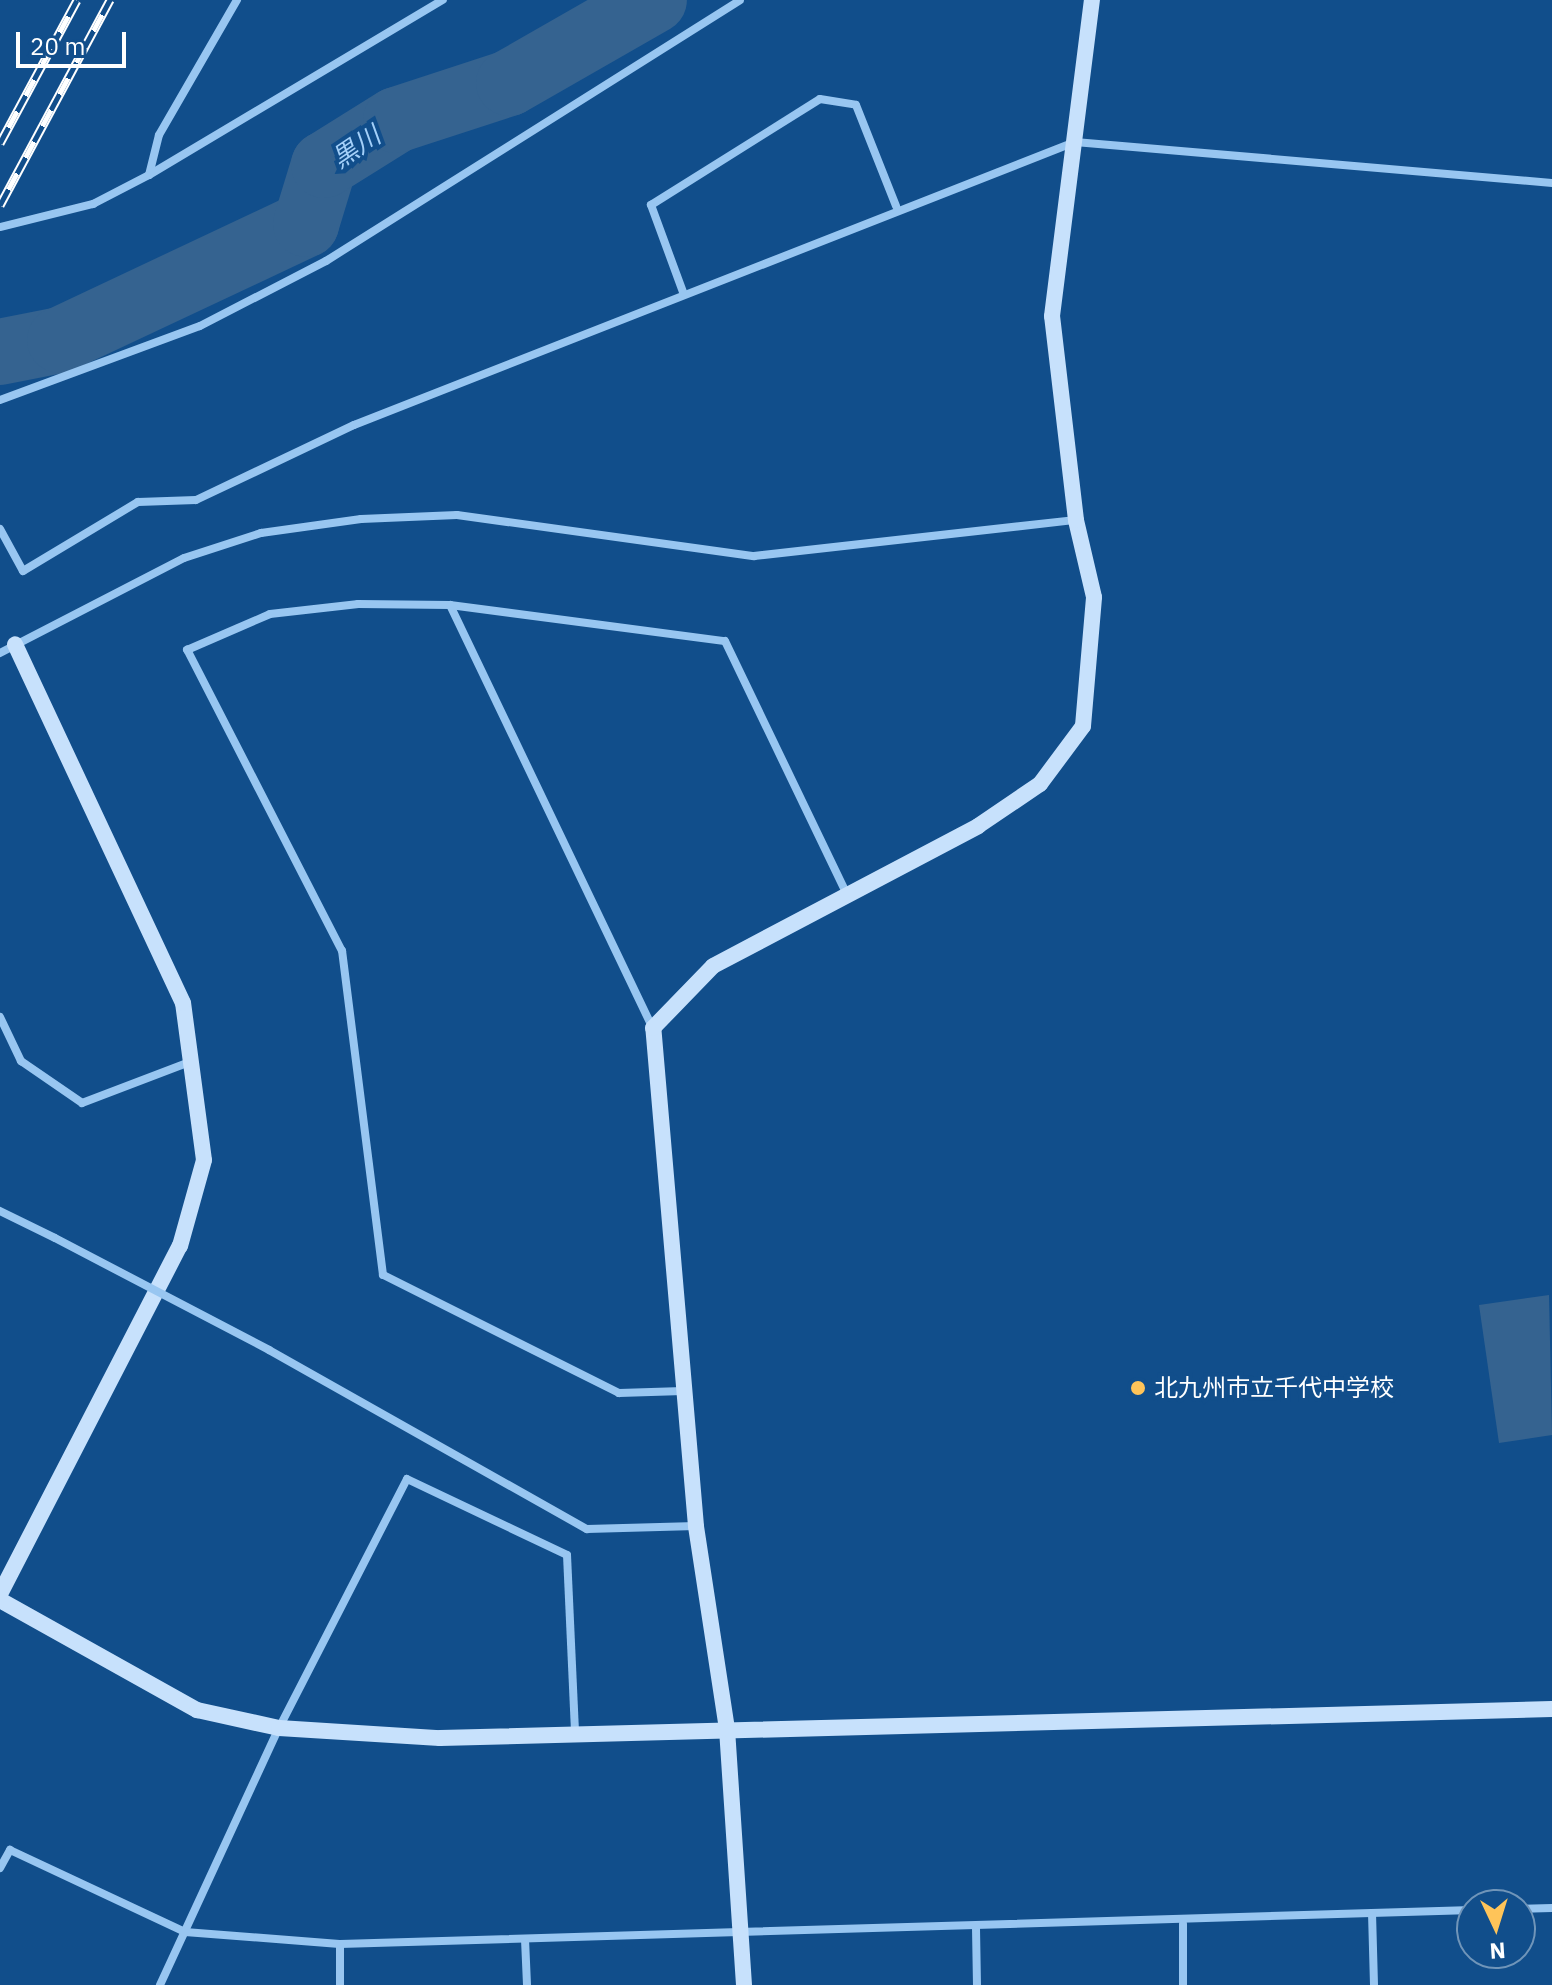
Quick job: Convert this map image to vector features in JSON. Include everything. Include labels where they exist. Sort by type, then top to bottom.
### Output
[{"type":"street","points":[[149,175],[159,135],[237,0]]},
{"type":"street","points":[[0,227],[93,204],[149,175],[443,0]]},
{"type":"street","points":[[0,400],[200,326],[326,261],[740,0]]},
{"type":"street","points":[[653,1028],[713,966],[846,892],[978,826],[1040,784],[1083,726],[1094,597],[1076,520],[1052,316],[1092,0]]},
{"type":"street","points":[[683,292],[651,205],[820,99],[856,105],[896,206]]},
{"type":"street","points":[[0,529],[23,571],[138,502],[196,500],[354,425],[896,206],[1075,142],[1552,183]]},
{"type":"street","points":[[0,653],[184,558],[261,533],[361,519],[457,515],[754,556],[1076,520]]},
{"type":"street","points":[[683,1391],[619,1393],[383,1275],[342,951],[187,650],[270,614],[358,604],[450,605],[725,641],[846,892]]},
{"type":"street","points":[[450,605],[653,1028],[696,1526],[727,1729],[744,1985]]},
{"type":"street","points":[[15,644],[183,1003],[204,1160],[180,1246],[0,1597],[197,1710],[279,1728],[440,1738],[1552,1709]]},
{"type":"street","points":[[0,1017],[21,1061],[82,1103],[193,1060]]},
{"type":"street","points":[[0,1211],[269,1350],[587,1529],[696,1526]]},
{"type":"street","points":[[160,1985],[279,1728],[407,1479],[567,1555],[575,1734]]},
{"type":"street","points":[[0,1868],[10,1850],[185,1932],[340,1944],[1183,1924],[1456,1910]]},
{"type":"street","points":[[1372,1913],[1374,1985]]},
{"type":"street","points":[[1183,1924],[1183,1985]]},
{"type":"street","points":[[976,1928],[977,1985]]},
{"type":"street","points":[[525,1939],[527,1985]]},
{"type":"street","points":[[340,1944],[340,1985]]},
{"type":"water","points":[[1549,1295],[1552,1435],[1499,1443],[1479,1305]]},
{"type":"waterway","name":"黒川","points":[[0,352],[60,340],[306,224],[324,165],[396,120],[509,83],[654,0]]},
{"type":"railway","points":[[0,143],[77,0]]},
{"type":"railway","points":[[0,205],[110,0]]},
{"type":"place","name":"北九州市立千代中学校","points":[[1138,1388]]}]
